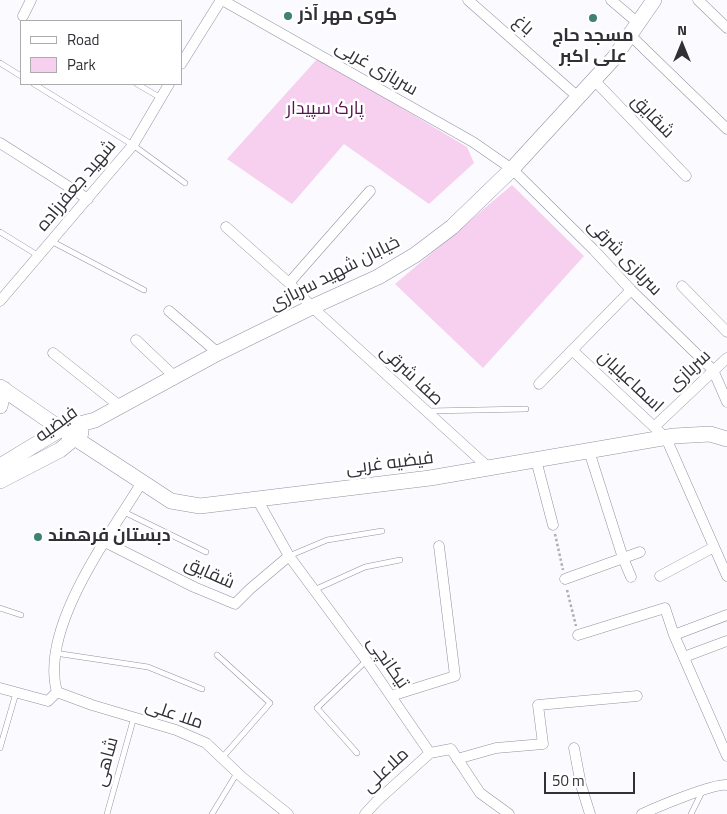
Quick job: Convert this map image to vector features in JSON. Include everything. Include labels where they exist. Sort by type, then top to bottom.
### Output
[{"type":"street","points":[[27,19],[32,0]]},
{"type":"street","points":[[182,62],[221,0]]},
{"type":"street","name":"سربازی غربی","points":[[221,0],[473,142],[512,169]]},
{"type":"street","name":"باغ","points":[[468,0],[578,97]]},
{"type":"street","points":[[611,0],[634,29],[727,129]]},
{"type":"street","name":"خیابان شهید سربازی","points":[[95,420],[121,408],[218,353],[378,277],[415,255],[452,227],[512,169],[614,58],[654,0]]},
{"type":"street","points":[[698,0],[727,28]]},
{"type":"street","name":"شقایق","points":[[594,80],[686,176]]},
{"type":"street","name":"شهید جعفرزاده","points":[[0,301],[132,145],[168,85]]},
{"type":"street","points":[[0,143],[88,199]]},
{"type":"street","name":"سربازی شرقی","points":[[512,169],[713,370]]},
{"type":"street","points":[[289,283],[370,191]]},
{"type":"street","name":"صفا شرقی","points":[[226,227],[489,468]]},
{"type":"street","points":[[682,286],[727,332]]},
{"type":"street","points":[[539,384],[631,290]]},
{"type":"street","points":[[169,311],[218,353]]},
{"type":"street","points":[[136,340],[175,377]]},
{"type":"street","name":"اسماعیلیان","points":[[572,350],[666,438]]},
{"type":"street","points":[[52,353],[121,408]]},
{"type":"street","name":"سربازی","points":[[654,427],[727,358]]},
{"type":"street","points":[[713,370],[727,402]]},
{"type":"street","points":[[0,406],[2,388]]},
{"type":"street","name":"فیضیه غربی","points":[[2,388],[170,500],[200,506],[430,478],[666,438],[710,434],[727,438]]},
{"type":"street","name":"فیضیه","points":[[0,466],[61,429],[95,420]]},
{"type":"street","name":"فیضیه","points":[[0,481],[60,450],[95,420]]},
{"type":"street","points":[[666,438],[727,576]]},
{"type":"street","points":[[589,451],[623,558],[631,577]]},
{"type":"street","points":[[536,460],[553,525]]},
{"type":"street","points":[[0,688],[48,701],[57,692],[54,679],[55,653],[69,608],[90,564],[106,542],[142,482]]},
{"type":"street","name":"تیکانچی","points":[[257,499],[289,556],[366,660],[430,753]]},
{"type":"street","name":"شقایق","points":[[106,542],[194,588],[235,604],[289,556]]},
{"type":"street","points":[[391,696],[455,676],[439,546]]},
{"type":"street","points":[[660,576],[714,547]]},
{"type":"street","points":[[564,579],[640,552]]},
{"type":"street","points":[[578,635],[665,608],[674,635],[727,756]]},
{"type":"street","points":[[674,635],[727,615]]},
{"type":"street","points":[[684,657],[727,641]]},
{"type":"street","name":"ملا علی","points":[[57,692],[92,705],[176,730],[206,743],[238,773],[288,814]]},
{"type":"street","points":[[458,759],[496,748],[543,744],[538,705],[637,696]]},
{"type":"street","points":[[574,748],[581,785],[590,814]]},
{"type":"street","points":[[430,753],[451,749],[480,793],[509,814]]},
{"type":"street","name":"ملاعلی","points":[[365,814],[377,800],[430,753]]},
{"type":"street","points":[[642,814],[702,790],[722,784],[727,785]]},
{"type":"lane","points":[[0,63],[20,75]]},
{"type":"lane","points":[[36,85],[132,145],[185,183]]},
{"type":"lane","points":[[139,85],[160,98]]},
{"type":"lane","points":[[0,232],[38,256]]},
{"type":"lane","points":[[51,241],[144,290]]},
{"type":"lane","points":[[425,411],[526,409]]},
{"type":"lane","points":[[124,512],[206,552]]},
{"type":"lane","points":[[289,556],[327,540],[382,531]]},
{"type":"lane","points":[[314,590],[365,567],[400,560]]},
{"type":"lane","points":[[0,608],[22,615]]},
{"type":"lane","points":[[55,653],[148,667],[202,689]]},
{"type":"lane","points":[[217,655],[270,703],[222,758]]},
{"type":"lane","points":[[357,753],[317,708],[366,660]]},
{"type":"lane","points":[[0,748],[16,693]]},
{"type":"lane","name":"شاهی","points":[[107,814],[134,717]]},
{"type":"lane","points":[[212,814],[238,773]]},
{"type":"lane","points":[[691,814],[702,790]]},
{"type":"green space","name":"پارک سپیدار","points":[[318,58],[467,147],[474,163],[429,204],[344,144],[292,204],[227,159]]},
{"type":"green space","points":[[512,185],[584,256],[483,368],[395,284]]},
{"type":"place","name":"کوی مهر آذر","points":[[288,16]]},
{"type":"place","name":"مسجد حاج علی اکبر","points":[[593,18]]},
{"type":"place","name":"دبستان فرهمند","points":[[38,537]]}]
